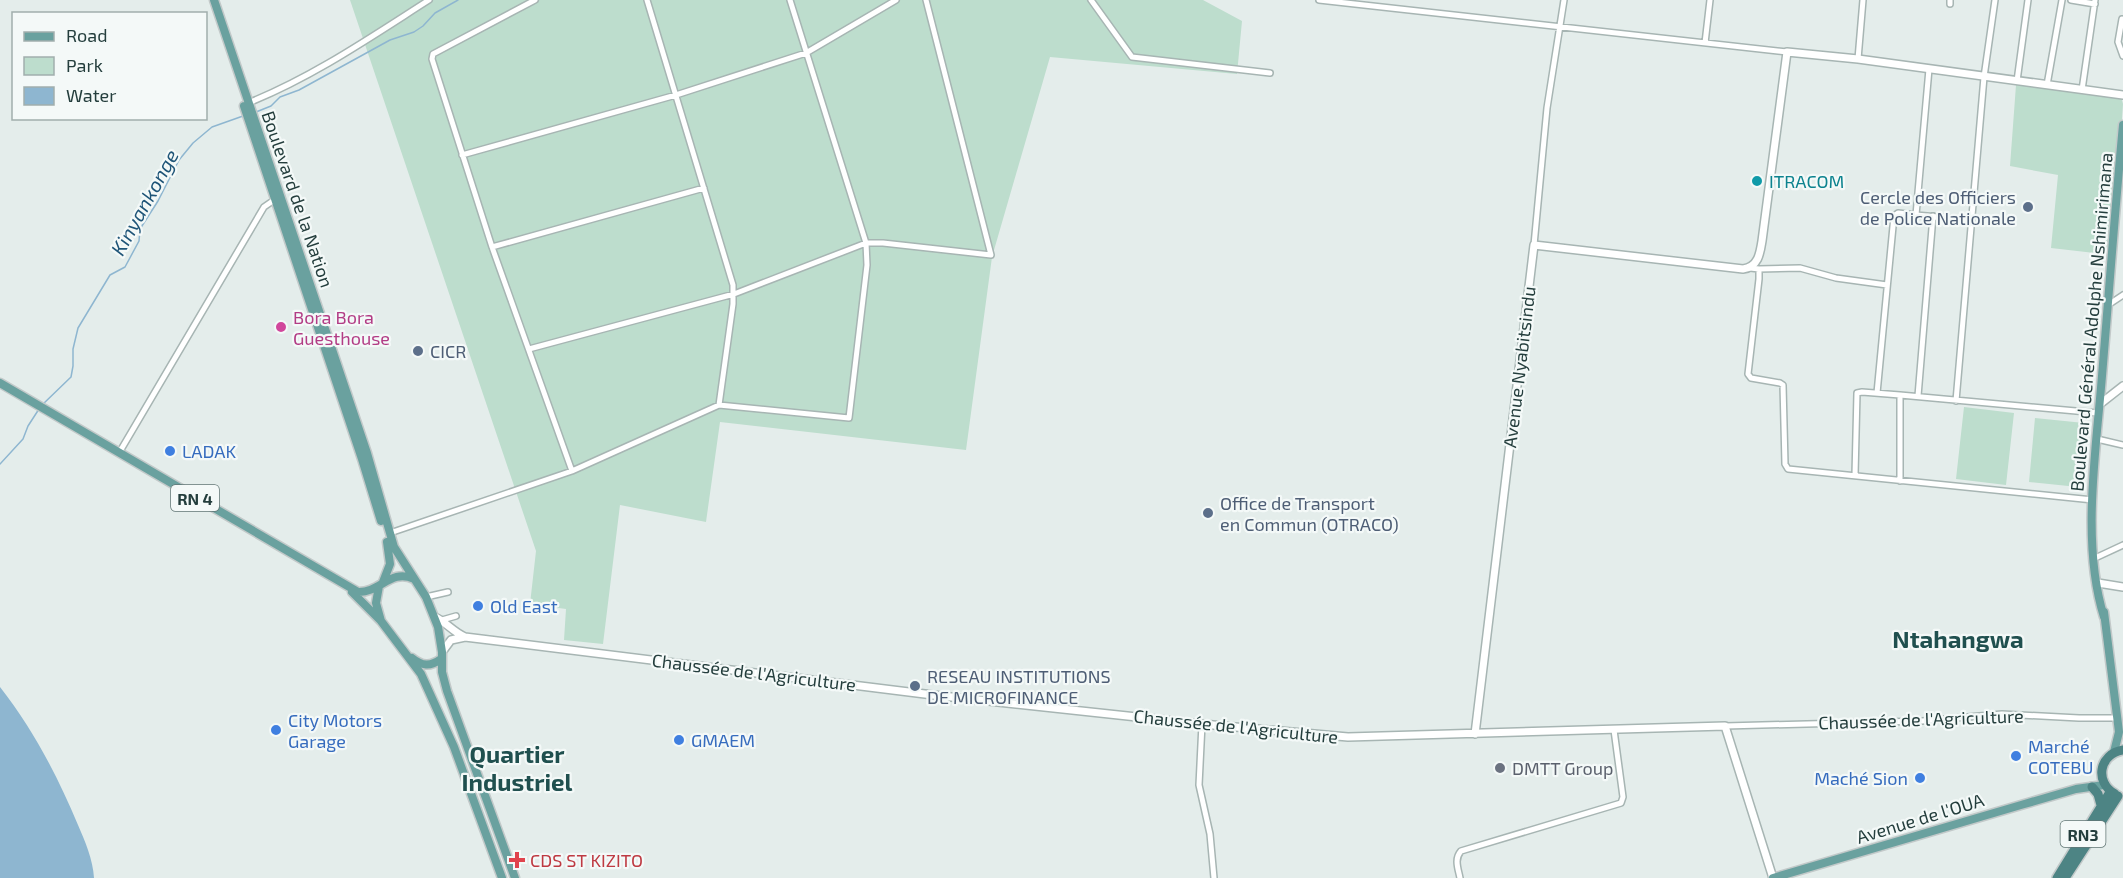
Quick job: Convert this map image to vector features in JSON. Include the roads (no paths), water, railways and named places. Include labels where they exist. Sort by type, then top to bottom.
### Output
[{"type":"highway","points":[[2114,792],[2101,772],[2103,763],[2118,751]]},
{"type":"highway","points":[[2092,787],[2098,794],[2101,805]]},
{"type":"highway","name":"RN3","points":[[2061,877],[2101,805],[2114,792]]},
{"type":"highway","name":"RN3","points":[[2061,877],[2114,792]]},
{"type":"main road","name":"Boulevard de la Nation","points":[[208,0],[249,111]]},
{"type":"main road","name":"Boulevard de la Nation","points":[[214,0],[389,536],[397,554],[438,619],[447,691],[515,878]]},
{"type":"main road","name":"Boulevard Général Adolphe Nshimirimana","points":[[2118,751],[2117,718],[2092,522],[2099,408],[2123,125]]},
{"type":"main road","name":"RN 4","points":[[0,383],[346,586],[358,592],[364,592],[382,584]]},
{"type":"main road","name":"Boulevard de la Nation","points":[[381,621],[376,603],[390,564],[389,536]]},
{"type":"main road","points":[[382,584],[404,575],[414,579]]},
{"type":"main road","name":"RN 4","points":[[346,586],[381,621]]},
{"type":"main road","points":[[381,621],[421,674],[454,747],[502,878]]},
{"type":"main road","points":[[410,657],[424,665],[435,663],[441,656]]},
{"type":"main road","name":"Boulevard Général Adolphe Nshimirimana","points":[[2118,732],[2123,742]]},
{"type":"main road","name":"Avenue de l'OUA","points":[[1773,878],[2076,789],[2091,783],[2101,772]]},
{"type":"main road","name":"Avenue de l'OUA","points":[[2076,789],[2092,787],[2114,792]]},
{"type":"main road","points":[[492,850],[503,846]]},
{"type":"street","points":[[249,111],[429,0]]},
{"type":"street","points":[[535,0],[432,56],[492,247],[572,471]]},
{"type":"street","points":[[647,0],[732,278],[734,294],[719,405]]},
{"type":"street","points":[[389,536],[572,471],[719,405],[849,418],[867,265],[866,243],[790,0]]},
{"type":"street","points":[[462,155],[676,95],[806,53],[896,0]]},
{"type":"street","points":[[529,349],[734,294],[866,243],[991,255],[926,0]]},
{"type":"street","points":[[1091,0],[1132,57],[1270,73]]},
{"type":"street","points":[[1320,0],[1858,59],[2123,95]]},
{"type":"street","name":"Avenue Nyabitsindu","points":[[1475,734],[1534,245],[1547,108],[1564,0]]},
{"type":"street","points":[[1705,43],[1710,0]]},
{"type":"street","points":[[1858,59],[1863,0]]},
{"type":"street","points":[[1956,400],[1984,77],[1995,0]]},
{"type":"street","points":[[2017,81],[2028,0]]},
{"type":"street","points":[[2047,86],[2062,0]]},
{"type":"street","points":[[2071,0],[2095,2],[2082,90]]},
{"type":"street","points":[[2122,19],[2118,42],[2123,56]]},
{"type":"street","points":[[1750,268],[1758,260],[1762,241],[1787,52]]},
{"type":"street","points":[[1916,215],[1929,69]]},
{"type":"street","points":[[492,247],[704,188]]},
{"type":"street","points":[[119,453],[264,207],[277,198]]},
{"type":"street","points":[[1877,393],[1894,216],[1898,213],[1971,220]]},
{"type":"street","points":[[1918,396],[1934,216]]},
{"type":"street","points":[[1534,245],[1743,269],[1800,268],[1836,278],[1887,285]]},
{"type":"street","points":[[1759,269],[1748,374],[1751,378],[1783,385],[1785,466],[1790,470],[2093,501]]},
{"type":"street","points":[[2108,306],[2123,295]]},
{"type":"street","points":[[1855,475],[1857,395],[1859,392],[2099,408],[2123,386]]},
{"type":"street","points":[[1900,395],[1900,481]]},
{"type":"street","points":[[2097,439],[2123,445]]},
{"type":"street","points":[[2096,558],[2123,545]]},
{"type":"street","points":[[2100,583],[2123,587]]},
{"type":"street","points":[[426,597],[448,592]]},
{"type":"street","points":[[438,619],[456,616]]},
{"type":"street","name":"Chaussée de l'Agriculture","points":[[438,619],[465,637],[933,695],[1348,737],[1922,721],[1970,715],[2009,714],[2117,718]]},
{"type":"street","points":[[441,656],[450,639],[465,637]]},
{"type":"street","points":[[1202,724],[1199,785],[1210,834],[1214,878]]},
{"type":"street","points":[[1725,726],[1773,878]]},
{"type":"street","points":[[1460,878],[1457,855],[1461,851],[1621,802],[1623,797],[1614,730]]},
{"type":"water","points":[[0,687],[34,736],[62,788],[86,844],[94,878],[0,878]]},
{"type":"waterway","name":"Kinyankonge","points":[[256,112],[271,106],[280,97],[299,90],[390,40],[414,32],[435,13],[458,0]]},
{"type":"waterway","name":"Kinyankonge","points":[[42,405],[71,377],[73,349],[78,328],[110,275],[125,267],[139,241],[140,229],[158,201],[179,160],[193,143],[212,127],[243,116]]},
{"type":"waterway","name":"Kinyankonge","points":[[0,464],[23,439],[39,409]]},
{"type":"place","name":"ITRACOM","points":[[1757,181]]},
{"type":"place","name":"Cercle des Officiers de Police Nationale","points":[[2028,207]]},
{"type":"place","name":"Bora Bora Guesthouse","points":[[281,327]]},
{"type":"place","name":"CICR","points":[[418,351]]},
{"type":"place","name":"LADAK","points":[[170,451]]},
{"type":"place","name":"Office de Transport en Commun (OTRACO)","points":[[1208,513]]},
{"type":"place","name":"Old East","points":[[478,606]]},
{"type":"place","name":"RESEAU INSTITUTIONS DE MICROFINANCE","points":[[915,686]]},
{"type":"place","name":"City Motors Garage","points":[[276,730]]},
{"type":"place","name":"GMAEM","points":[[679,740]]},
{"type":"place","name":"Marché COTEBU","points":[[2016,756]]},
{"type":"place","name":"DMTT Group","points":[[1500,768]]},
{"type":"place","name":"Maché Sion","points":[[1920,778]]},
{"type":"place","name":"CDS ST KIZITO","points":[[517,860]]},
{"type":"district","name":"Ntahangwa","points":[[1958,638]]},
{"type":"district","name":"Quartier Industriel","points":[[517,767]]}]
